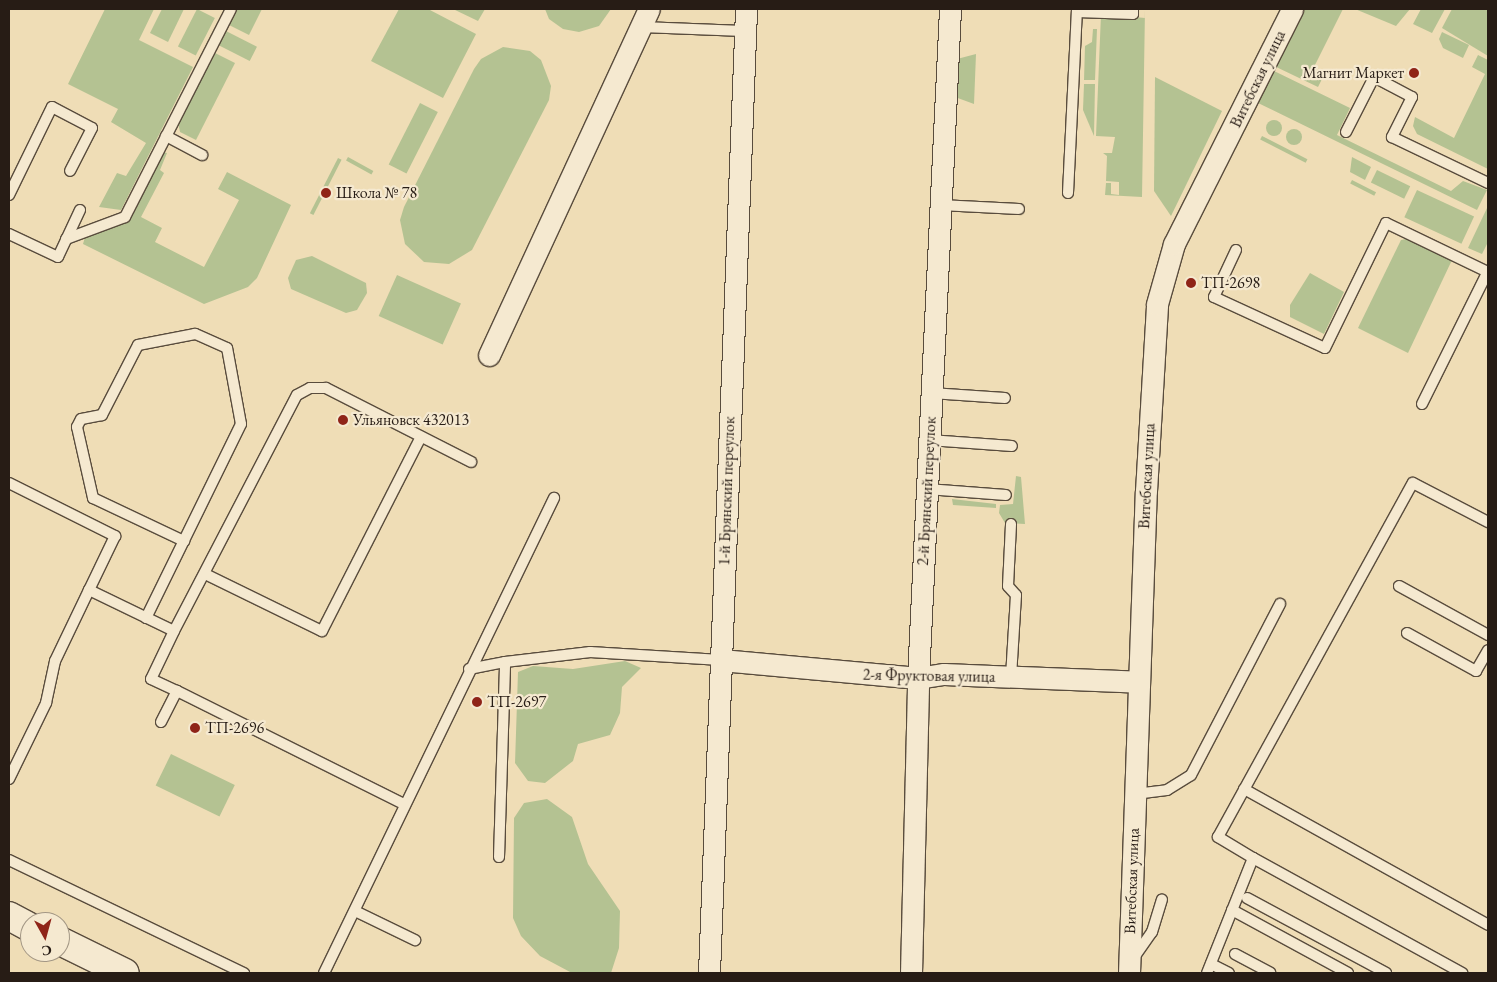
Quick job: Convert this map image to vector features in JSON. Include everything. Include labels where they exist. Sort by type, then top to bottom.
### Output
[{"type":"street","name":"1-й Брянский переулок","points":[[709,973],[746,9]]},
{"type":"street","name":"2-й Брянский переулок","points":[[910,973],[918,678],[950,9]]},
{"type":"street","name":"Витебская улица","points":[[1129,969],[1146,491],[1162,282],[1174,244],[1292,9]]},
{"type":"street","points":[[490,356],[645,18]]},
{"type":"street","name":"2-я Фруктовая улица","points":[[721,660],[918,678],[944,674],[1139,682]]},
{"type":"street","points":[[70,946],[125,973]]},
{"type":"lane","points":[[66,240],[125,217],[230,9]]},
{"type":"lane","points":[[1068,193],[1077,10],[1133,14],[1133,9]]},
{"type":"lane","points":[[645,18],[745,31]]},
{"type":"lane","points":[[1346,132],[1374,77],[1412,97],[1392,137],[1488,183]]},
{"type":"lane","points":[[9,195],[52,108],[92,128],[70,171]]},
{"type":"lane","points":[[166,136],[202,155]]},
{"type":"lane","points":[[940,205],[1019,209]]},
{"type":"lane","points":[[9,234],[58,257],[80,210]]},
{"type":"lane","points":[[1236,250],[1214,297],[1325,348],[1386,223],[1488,271],[1422,404]]},
{"type":"lane","points":[[146,618],[241,424],[227,348],[195,334],[138,346],[102,415],[80,419],[78,426],[93,498],[184,542]]},
{"type":"lane","points":[[404,804],[151,679],[292,401],[303,390],[326,388],[471,462]]},
{"type":"lane","points":[[931,394],[1005,398]]},
{"type":"lane","points":[[205,574],[322,631],[421,437]]},
{"type":"lane","points":[[929,440],[1012,446]]},
{"type":"lane","points":[[1462,973],[1218,837],[1413,482],[1488,522]]},
{"type":"lane","points":[[9,483],[115,536],[55,661],[46,703],[9,779]]},
{"type":"lane","points":[[927,489],[1006,495]]},
{"type":"lane","points":[[324,973],[469,669],[554,498]]},
{"type":"lane","points":[[1011,524],[1008,586],[1016,595],[1011,677]]},
{"type":"lane","points":[[1399,586],[1488,635]]},
{"type":"lane","points":[[89,590],[174,631]]},
{"type":"lane","points":[[1135,794],[1181,785],[1191,775],[1280,604]]},
{"type":"lane","points":[[1406,633],[1476,671],[1488,650]]},
{"type":"lane","points":[[469,669],[505,662],[590,652],[721,660]]},
{"type":"lane","points":[[499,857],[505,662]]},
{"type":"lane","points":[[161,722],[177,691]]},
{"type":"lane","points":[[1244,789],[1488,925]]},
{"type":"lane","points":[[1229,973],[1209,968],[1253,858]]},
{"type":"lane","points":[[9,860],[244,973]]},
{"type":"lane","points":[[1247,898],[1386,973]]},
{"type":"lane","points":[[1129,969],[1152,932],[1162,899]]},
{"type":"lane","points":[[1232,910],[1348,973]]},
{"type":"lane","points":[[355,911],[415,940]]},
{"type":"lane","points":[[1235,954],[1270,973]]},
{"type":"green space","points":[[105,9],[154,9],[139,40],[193,67],[121,210],[99,207],[117,173],[126,176],[146,143],[111,122],[118,109],[68,84]]},
{"type":"green space","points":[[162,9],[184,9],[168,42],[150,33]]},
{"type":"green space","points":[[197,9],[215,18],[196,56],[178,46]]},
{"type":"green space","points":[[235,9],[262,9],[249,35],[227,24]]},
{"type":"green space","points":[[399,9],[428,9],[476,34],[443,98],[371,61]]},
{"type":"green space","points":[[453,9],[485,9],[478,21]]},
{"type":"green space","points":[[545,9],[611,9],[599,26],[579,32],[563,29],[549,19]]},
{"type":"green space","points":[[1299,9],[1343,9],[1313,69],[1324,75],[1318,87],[1272,65]]},
{"type":"green space","points":[[1355,9],[1410,9],[1396,26]]},
{"type":"green space","points":[[1421,9],[1445,9],[1432,33],[1413,24]]},
{"type":"green space","points":[[1452,9],[1488,9],[1488,56],[1442,28]]},
{"type":"green space","points":[[1101,14],[1145,18],[1142,197],[1105,195],[1106,183],[1111,183],[1111,194],[1119,195],[1119,182],[1106,181],[1107,156],[1103,153],[1112,153],[1115,137],[1096,136]]},
{"type":"green space","points":[[1093,29],[1097,29],[1095,80],[1084,80],[1085,46],[1092,42]]},
{"type":"green space","points":[[224,30],[257,47],[250,61],[217,44]]},
{"type":"green space","points":[[1442,32],[1469,45],[1463,58],[1443,48],[1439,39]]},
{"type":"green space","points":[[503,47],[530,51],[541,60],[551,86],[549,100],[472,250],[449,264],[424,262],[405,244],[400,220],[404,207],[474,69],[481,59]]},
{"type":"green space","points":[[213,52],[235,63],[196,140],[180,132],[178,122]]},
{"type":"green space","points":[[976,54],[974,104],[955,97],[957,59]]},
{"type":"green space","points":[[1478,55],[1488,60],[1488,169],[1417,134],[1413,126],[1415,117],[1454,138],[1485,74],[1472,67]]},
{"type":"green space","points":[[1272,70],[1350,108],[1337,135],[1451,191],[1463,181],[1487,190],[1477,210],[1256,102]]},
{"type":"green space","points":[[1155,77],[1222,111],[1171,216],[1154,191]]},
{"type":"green space","points":[[1084,84],[1095,84],[1094,136],[1083,110]]},
{"type":"green space","points":[[420,103],[438,112],[406,174],[389,164]]},
{"type":"green space","points":[[1271,120],[1277,120],[1282,125],[1280,134],[1271,136],[1266,131],[1266,125]]},
{"type":"green space","points":[[1291,129],[1297,129],[1302,134],[1300,143],[1291,145],[1286,140],[1286,134]]},
{"type":"green space","points":[[1262,136],[1307,159],[1306,163],[1260,140]]},
{"type":"green space","points":[[163,152],[167,153],[160,170],[164,173],[141,217],[162,228],[155,242],[204,267],[239,200],[218,189],[227,172],[291,205],[257,278],[248,287],[204,304],[83,244],[85,237],[127,222]]},
{"type":"green space","points":[[348,157],[373,171],[371,175],[346,160]]},
{"type":"green space","points":[[1352,157],[1371,167],[1365,180],[1350,172]]},
{"type":"green space","points":[[338,158],[342,160],[313,215],[310,213]]},
{"type":"green space","points":[[1377,170],[1410,186],[1404,199],[1371,183]]},
{"type":"green space","points":[[1352,180],[1376,192],[1374,196],[1350,184]]},
{"type":"green space","points":[[1417,190],[1474,217],[1461,244],[1404,217]]},
{"type":"green space","points":[[1488,206],[1488,242],[1482,254],[1468,248]]},
{"type":"green space","points":[[1406,239],[1452,260],[1408,353],[1358,328],[1401,240]]},
{"type":"green space","points":[[312,256],[366,283],[367,293],[357,310],[346,313],[291,289],[288,278],[296,260]]},
{"type":"green space","points":[[1310,273],[1344,292],[1324,334],[1290,317],[1290,305]]},
{"type":"green space","points":[[397,275],[461,303],[443,345],[379,316]]},
{"type":"green space","points":[[1016,476],[1021,477],[1025,524],[1005,523],[999,513],[1000,505],[1013,504]]},
{"type":"green space","points":[[952,499],[996,504],[996,508],[953,505]]},
{"type":"green space","points":[[625,661],[641,668],[622,687],[620,713],[610,735],[578,744],[573,761],[545,783],[528,781],[515,763],[518,672],[533,666],[573,669]]},
{"type":"green space","points":[[171,754],[235,785],[219,817],[156,785]]},
{"type":"green space","points":[[547,799],[572,817],[588,864],[620,911],[619,948],[611,973],[572,973],[540,956],[521,936],[513,918],[514,818],[524,803]]},
{"type":"place","name":"Магнит Маркет","points":[[1414,73]]},
{"type":"place","name":"Школа № 78","points":[[326,193]]},
{"type":"place","name":"ТП-2698","points":[[1191,283]]},
{"type":"place","name":"Ульяновск 432013","points":[[343,420]]},
{"type":"place","name":"ТП-2697","points":[[477,702]]},
{"type":"place","name":"ТП-2696","points":[[195,728]]}]
